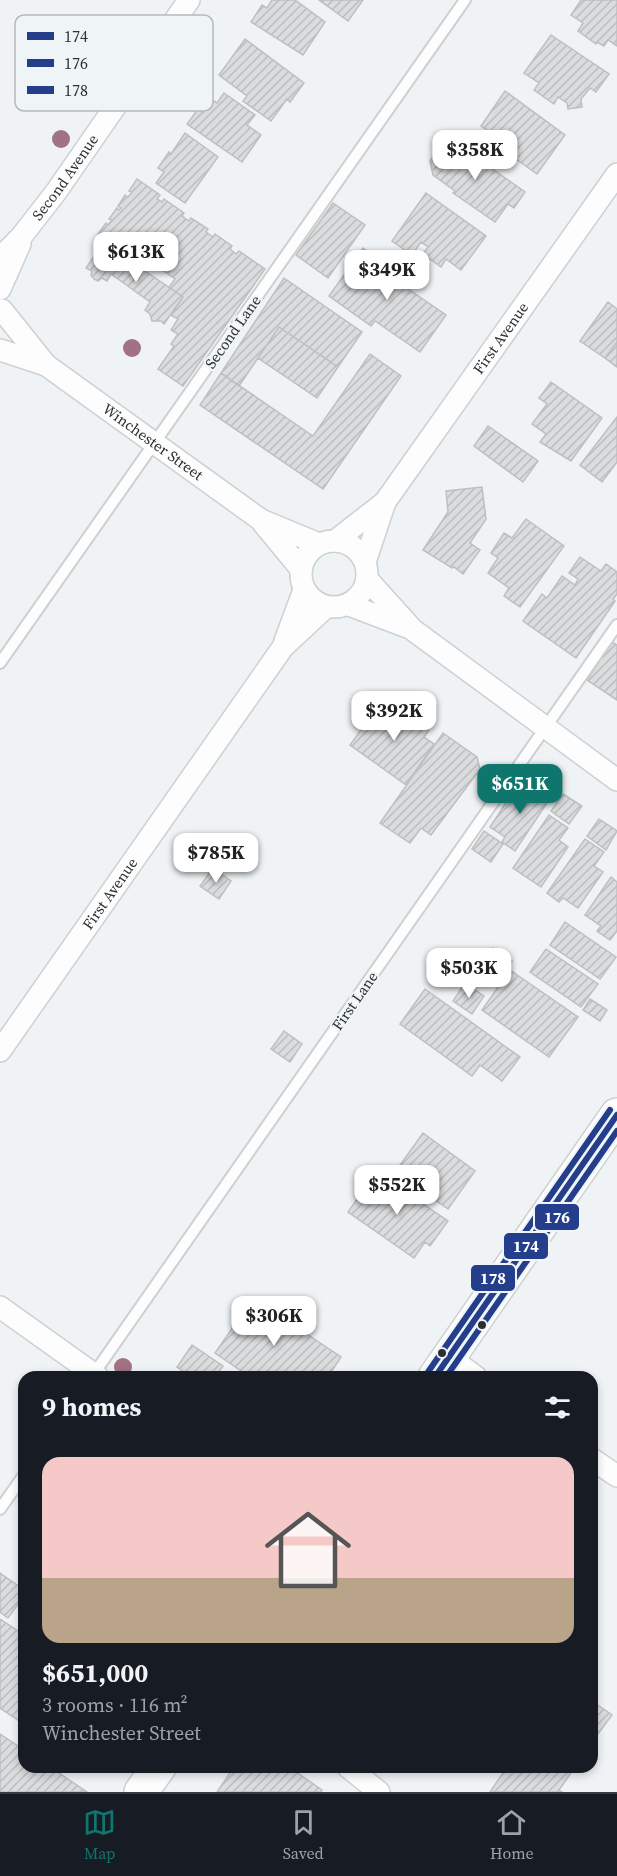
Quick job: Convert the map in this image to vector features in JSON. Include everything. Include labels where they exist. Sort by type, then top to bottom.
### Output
[{"type":"main road","points":[[442,1367],[617,1115]]},
{"type":"main road","points":[[141,1792],[155,1773]]},
{"type":"street","name":"Second Avenue","points":[[179,15],[189,0]]},
{"type":"street","name":"Second Avenue","points":[[0,258],[21,237],[56,192],[112,111]]},
{"type":"street","name":"First Avenue","points":[[327,543],[385,502],[617,174]]},
{"type":"street","name":"Second Avenue","points":[[0,305],[20,248],[21,237]]},
{"type":"street","name":"Winchester Street","points":[[0,305],[46,365],[261,520],[301,569]]},
{"type":"street","name":"Winchester Street","points":[[0,350],[46,365]]},
{"type":"street","name":"First Avenue","points":[[366,570],[385,502]]},
{"type":"street","name":"Winchester Street","points":[[261,520],[327,543]]},
{"type":"street","points":[[366,570],[364,589],[358,598],[349,605],[338,608],[326,607],[310,598],[304,590],[300,576],[304,559],[310,550],[327,543],[347,543],[358,551],[366,570],[413,630]]},
{"type":"street","name":"First Avenue","points":[[283,647],[304,590]]},
{"type":"street","points":[[349,605],[413,630],[617,780]]},
{"type":"street","name":"First Avenue","points":[[0,1051],[283,647],[326,607]]},
{"type":"street","points":[[0,1307],[88,1371]]},
{"type":"street","points":[[598,1463],[617,1476]]},
{"type":"street","points":[[355,1773],[379,1792]]},
{"type":"lane","name":"Second Lane","points":[[0,663],[465,0]]},
{"type":"lane","name":"First Lane","points":[[98,1371],[617,625]]},
{"type":"lane","points":[[0,1509],[18,1484]]},
{"type":"building","points":[[272,0],[295,0],[325,22],[303,55],[251,22],[262,5],[267,8]]},
{"type":"building","points":[[319,0],[363,0],[348,21]]},
{"type":"building","points":[[581,0],[617,0],[617,46],[608,40],[604,46],[597,42],[596,44],[578,31],[583,23],[571,15]]},
{"type":"building","points":[[551,35],[609,74],[596,92],[590,88],[581,99],[582,107],[568,109],[567,103],[558,97],[554,104],[534,90],[539,83],[524,73]]},
{"type":"building","points":[[245,39],[304,83],[290,102],[287,99],[271,121],[243,101],[247,96],[219,75]]},
{"type":"building","points":[[505,91],[565,135],[537,174],[499,147],[503,141],[481,126]]},
{"type":"building","points":[[224,93],[255,115],[247,125],[261,135],[242,162],[187,124],[197,111],[203,113],[213,111],[213,101],[217,103]]},
{"type":"building","points":[[185,133],[218,157],[185,203],[156,183],[164,172],[158,168]]},
{"type":"building","points":[[456,143],[525,192],[514,208],[508,204],[495,222],[453,193],[455,191],[433,175],[430,161],[439,148]]},
{"type":"building","points":[[137,179],[160,195],[157,199],[162,202],[164,199],[184,213],[182,216],[189,221],[191,218],[208,229],[206,232],[213,237],[215,234],[232,246],[230,249],[236,254],[239,251],[265,269],[183,386],[158,369],[174,346],[171,344],[178,334],[171,330],[178,319],[171,315],[183,297],[169,287],[175,279],[136,252],[130,261],[123,256],[121,259],[115,255],[119,248],[98,234],[106,223],[108,225],[112,220],[109,219],[117,208],[119,210],[121,208],[118,206],[125,195],[128,197],[132,192],[129,191]]},
{"type":"building","points":[[426,193],[486,236],[461,270],[446,259],[441,267],[423,254],[428,247],[421,242],[412,255],[392,241]]},
{"type":"building","points":[[333,203],[365,225],[328,278],[296,255]]},
{"type":"building","points":[[102,245],[121,259],[123,256],[183,297],[164,324],[161,321],[152,321],[150,314],[145,310],[150,302],[111,274],[107,281],[102,278],[98,281],[94,279],[91,275],[92,271],[86,268]]},
{"type":"building","points":[[363,248],[405,278],[401,284],[446,315],[420,352],[375,321],[371,326],[329,296]]},
{"type":"building","points":[[284,278],[362,332],[338,367],[279,327],[239,386],[221,373]]},
{"type":"building","points":[[608,302],[617,309],[617,342],[605,358],[580,341]]},
{"type":"building","points":[[279,327],[338,367],[317,398],[258,358]]},
{"type":"building","points":[[617,342],[617,367],[605,358]]},
{"type":"building","points":[[370,354],[401,376],[323,489],[200,405],[221,373],[313,436]]},
{"type":"building","points":[[551,382],[602,418],[571,461],[540,442],[546,434],[532,424],[547,404],[539,398]]},
{"type":"building","points":[[617,417],[617,462],[602,482],[580,465]]},
{"type":"building","points":[[488,426],[538,461],[523,482],[474,446]]},
{"type":"building","points":[[482,487],[486,519],[470,543],[480,550],[463,574],[423,550],[448,512],[446,491]]},
{"type":"building","points":[[526,519],[564,546],[520,607],[504,596],[509,588],[488,573],[498,558],[491,553],[504,533],[512,538]]},
{"type":"building","points":[[580,557],[601,571],[606,564],[617,572],[617,594],[613,599],[615,601],[576,658],[523,621],[542,594],[547,598],[562,576],[575,585],[578,579],[569,573]]},
{"type":"building","points":[[612,642],[617,645],[617,700],[587,680]]},
{"type":"building","points":[[384,698],[412,721],[413,719],[429,730],[424,737],[434,744],[406,785],[350,745]]},
{"type":"building","points":[[443,733],[477,757],[480,769],[431,835],[421,828],[410,843],[380,823]]},
{"type":"building","points":[[531,783],[551,797],[515,851],[502,842],[505,837],[490,827],[515,789],[523,794]]},
{"type":"building","points":[[563,794],[582,806],[569,824],[551,811]]},
{"type":"building","points":[[549,815],[568,828],[559,840],[568,847],[541,887],[513,868]]},
{"type":"building","points":[[599,819],[617,831],[606,850],[587,836]]},
{"type":"building","points":[[484,831],[503,844],[491,862],[472,849]]},
{"type":"building","points":[[585,839],[604,852],[594,866],[603,872],[578,908],[563,898],[559,902],[547,893]]},
{"type":"building","points":[[213,868],[231,881],[219,899],[200,886]]},
{"type":"building","points":[[611,877],[617,882],[617,931],[610,940],[597,931],[601,926],[585,915]]},
{"type":"building","points":[[565,922],[616,957],[600,979],[550,945]]},
{"type":"building","points":[[493,948],[512,961],[499,978],[481,965]]},
{"type":"building","points":[[546,949],[598,984],[581,1007],[530,972]]},
{"type":"building","points":[[510,970],[578,1017],[549,1057],[482,1010]]},
{"type":"building","points":[[465,983],[484,996],[472,1014],[453,1001]]},
{"type":"building","points":[[425,989],[520,1057],[502,1081],[480,1065],[472,1076],[400,1024]]},
{"type":"building","points":[[590,999],[607,1010],[600,1021],[583,1010]]},
{"type":"building","points":[[284,1031],[302,1044],[290,1062],[271,1049]]},
{"type":"building","points":[[423,1133],[475,1171],[448,1209],[395,1172]]},
{"type":"building","points":[[376,1172],[448,1221],[430,1246],[425,1242],[414,1258],[348,1212]]},
{"type":"building","points":[[253,1298],[341,1357],[332,1371],[241,1371],[215,1353]]},
{"type":"building","points":[[192,1345],[223,1366],[219,1371],[183,1371],[177,1367]]},
{"type":"building","points":[[0,1573],[18,1586],[18,1604],[8,1618],[0,1612]]},
{"type":"building","points":[[0,1619],[18,1631],[18,1720],[0,1708]]},
{"type":"building","points":[[598,1705],[612,1715],[598,1734]]},
{"type":"building","points":[[0,1734],[18,1746],[18,1773],[59,1773],[87,1792],[0,1792]]},
{"type":"building","points":[[230,1773],[298,1773],[322,1790],[321,1792],[217,1792]]},
{"type":"building","points":[[503,1773],[571,1773],[559,1790],[562,1792],[490,1792]]},
{"type":"transit line","name":"178","points":[[429,1371],[610,1110]]},
{"type":"transit line","name":"174","points":[[439,1371],[617,1115]]},
{"type":"transit line","name":"176","points":[[450,1371],[617,1131]]}]
